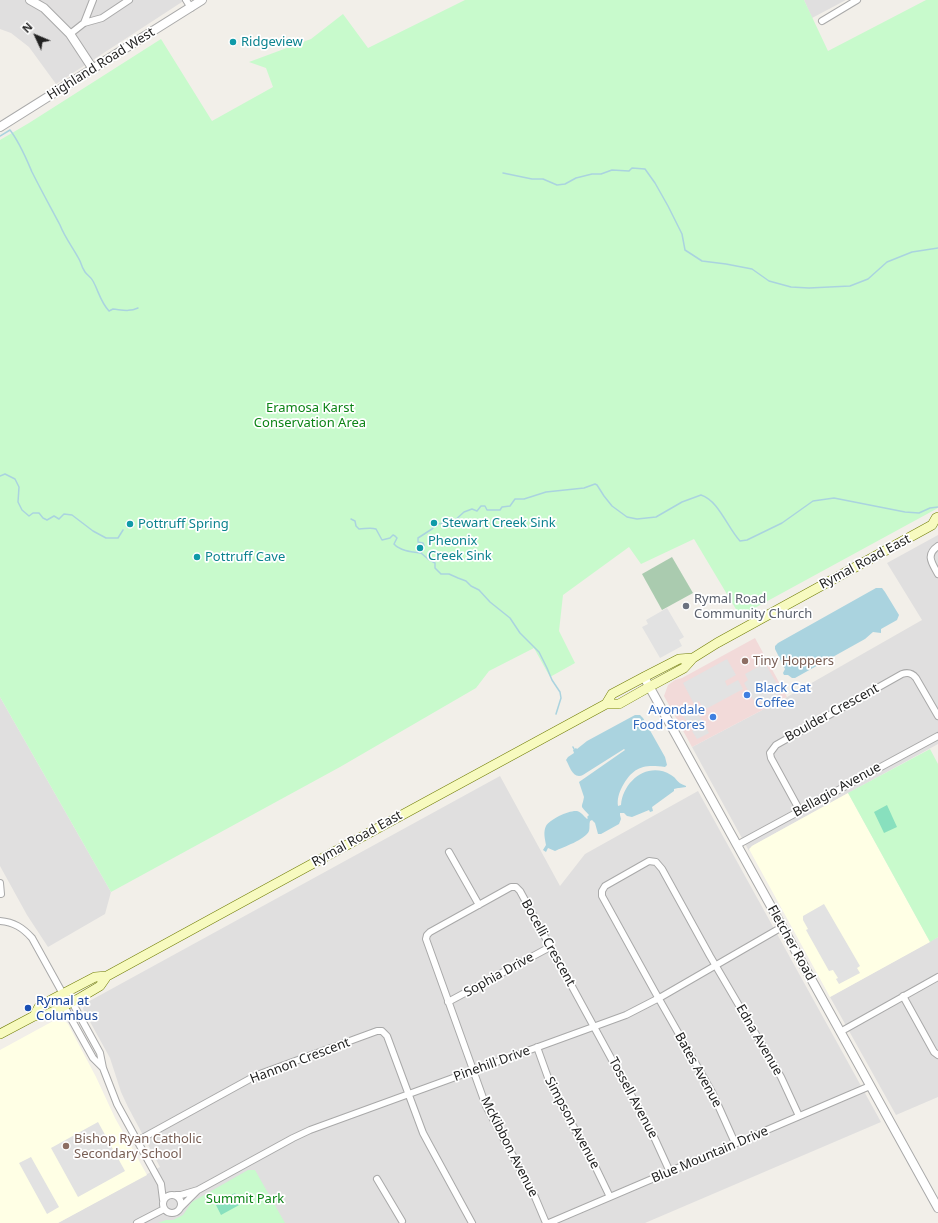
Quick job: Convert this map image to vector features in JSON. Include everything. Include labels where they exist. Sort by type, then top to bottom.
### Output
[{"type":"main road","name":"Rymal Road East","points":[[0,1034],[34,1016],[44,1016],[68,1004],[100,986],[108,976],[606,704],[619,704],[684,668],[693,658],[717,643],[935,526],[936,518],[938,517]]},
{"type":"main road","name":"Rymal Road East","points":[[606,704],[612,694],[644,677],[680,659],[693,658]]},
{"type":"main road","name":"Rymal Road East","points":[[34,1016],[39,1007],[63,994],[95,977],[108,976]]},
{"type":"street","points":[[30,0],[44,8],[70,34],[93,68]]},
{"type":"street","points":[[84,23],[93,0]]},
{"type":"street","points":[[70,34],[84,23],[102,18],[129,0]]},
{"type":"street","points":[[186,0],[191,8]]},
{"type":"street","name":"Highland Road West","points":[[0,127],[202,0]]},
{"type":"street","points":[[822,21],[855,1]]},
{"type":"street","points":[[938,546],[931,552],[930,558],[938,574]]},
{"type":"street","name":"Boulder Crescent","points":[[800,811],[771,758],[770,753],[776,745],[907,672],[916,678],[938,716]]},
{"type":"street","name":"Fletcher Road","points":[[644,677],[938,1208]]},
{"type":"street","name":"Bellagio Avenue","points":[[737,845],[938,736]]},
{"type":"street","points":[[449,852],[479,905]]},
{"type":"street","name":"Edna Avenue","points":[[658,999],[603,899],[602,891],[605,886],[649,861],[659,864],[781,1077],[799,1116]]},
{"type":"street","points":[[0,883],[1,894]]},
{"type":"street","name":"Bocelli Crescent","points":[[473,1071],[426,941],[426,936],[430,932],[510,888],[517,888],[594,1026]]},
{"type":"street","points":[[0,921],[13,923],[26,931],[32,938],[63,994],[93,1058],[103,1068],[117,1104],[161,1184],[162,1204],[164,1209],[168,1212],[177,1211],[180,1206],[180,1199],[161,1184]]},
{"type":"street","name":"Pinehill Drive","points":[[180,1206],[198,1190],[300,1134],[626,1015],[658,999],[782,927]]},
{"type":"street","name":"Sophia Drive","points":[[448,1002],[550,947]]},
{"type":"street","points":[[840,1032],[938,977]]},
{"type":"street","points":[[902,996],[934,1052],[938,1055]]},
{"type":"street","name":"Bates Avenue","points":[[658,999],[713,1094],[735,1143]]},
{"type":"street","name":"Tossell Avenue","points":[[594,1026],[654,1136],[670,1172]]},
{"type":"street","name":"Hannon Crescent","points":[[137,1140],[257,1075],[380,1031],[384,1032],[387,1036],[409,1094]]},
{"type":"street","name":"Simpson Avenue","points":[[537,1047],[551,1086],[595,1166],[610,1197]]},
{"type":"street","name":"McKibbon Avenue","points":[[473,1071],[488,1112],[548,1223]]},
{"type":"street","name":"Blue Mountain Drive","points":[[548,1223],[870,1086]]},
{"type":"street","points":[[409,1094],[423,1133],[472,1223]]},
{"type":"street","points":[[377,1179],[402,1221]]},
{"type":"street","name":"Pinehill Drive","points":[[175,1195],[198,1190]]},
{"type":"street","points":[[163,1200],[167,1195],[175,1195]]},
{"type":"street","points":[[137,1223],[164,1209]]},
{"type":"shaded area","points":[[0,0],[185,0],[56,84],[29,47],[11,33],[0,29]]},
{"type":"shaded area","points":[[804,0],[846,0],[812,18]]},
{"type":"shaded area","points":[[938,535],[938,744],[752,846],[749,851],[692,747],[787,697],[922,620],[887,563]]},
{"type":"shaded area","points":[[672,557],[693,593],[662,610],[642,574]]},
{"type":"shaded area","points":[[667,608],[684,637],[679,640],[682,646],[660,658],[642,627],[648,624],[646,620]]},
{"type":"shaded area","points":[[755,638],[787,697],[692,747],[664,696],[668,685]]},
{"type":"shaded area","points":[[727,659],[736,675],[725,681],[727,686],[738,680],[743,689],[704,710],[699,701],[694,704],[683,683]]},
{"type":"shaded area","points":[[765,663],[782,693],[762,705],[758,697],[753,700],[744,683],[748,680],[745,674]]},
{"type":"shaded area","points":[[0,697],[111,892],[105,914],[48,947],[27,915],[0,866]]},
{"type":"shaded area","points":[[694,706],[709,733],[697,739],[692,731],[695,729],[690,720],[686,721],[682,713]]},
{"type":"shaded area","points":[[500,776],[560,886],[585,854],[698,791],[881,1122],[645,1223],[58,1223],[160,1167],[121,1092],[110,1058],[83,1009],[84,1004]]},
{"type":"shaded area","points":[[848,793],[930,942],[830,997],[749,849]]},
{"type":"shaded area","points":[[824,904],[860,966],[857,968],[860,973],[839,984],[836,979],[838,978],[833,970],[829,971],[806,930],[808,929],[803,920],[803,916]]},
{"type":"shaded area","points":[[938,937],[938,1097],[896,1115],[830,997]]},
{"type":"shaded area","name":"Bishop Ryan Catholic Secondary School","points":[[61,1019],[68,1024],[96,1077],[115,1118],[147,1175],[58,1223],[0,1223],[0,1050],[55,1020]]},
{"type":"shaded area","points":[[98,1122],[125,1171],[78,1197],[51,1148]]},
{"type":"shaded area","points":[[31,1157],[59,1207],[47,1214],[19,1163]]},
{"type":"green space","name":"Eramosa Karst Conservation Area","points":[[465,0],[804,0],[828,51],[926,0],[938,0],[938,508],[740,616],[694,539],[641,564],[629,547],[563,595],[559,631],[575,663],[550,677],[534,648],[489,671],[476,688],[340,767],[111,892],[0,697],[0,140],[161,39],[212,121],[273,87],[266,68],[249,62],[311,39],[343,14],[368,48]]},
{"type":"green space","points":[[930,749],[938,764],[938,937],[930,942],[848,793]]},
{"type":"green space","points":[[887,805],[897,827],[884,833],[874,812]]},
{"type":"green space","name":"Summit Park","points":[[248,1170],[255,1170],[285,1223],[158,1223],[166,1220],[173,1220],[183,1215],[192,1202]]},
{"type":"green space","points":[[235,1193],[241,1204],[221,1215],[215,1203]]},
{"type":"water","points":[[876,588],[882,588],[885,592],[899,615],[897,620],[881,629],[881,633],[873,632],[865,639],[795,678],[784,675],[783,673],[785,669],[775,649],[775,646],[778,643]]},
{"type":"water","points":[[635,715],[640,715],[643,718],[665,757],[667,765],[665,767],[651,766],[639,768],[630,775],[619,794],[618,806],[621,805],[626,788],[638,776],[646,772],[654,770],[662,771],[673,776],[678,782],[686,787],[674,789],[674,791],[652,807],[653,811],[650,812],[649,810],[632,817],[627,816],[624,813],[620,813],[621,819],[619,824],[601,834],[598,834],[595,823],[592,820],[590,821],[589,831],[583,837],[574,843],[555,851],[548,848],[546,852],[543,850],[546,845],[544,836],[548,823],[565,813],[574,811],[582,814],[587,819],[588,818],[587,817],[589,815],[582,806],[584,797],[579,782],[625,750],[624,749],[580,776],[574,774],[566,760],[574,753],[573,750],[576,748],[577,749],[587,741]]},
{"type":"waterway","points":[[0,136],[10,130],[17,140],[64,234],[78,257],[84,271],[93,281],[109,311],[113,309],[129,310],[138,308]]},
{"type":"waterway","points":[[503,173],[532,179],[543,179],[557,185],[565,184],[576,178],[592,174],[601,174],[612,170],[629,171],[632,168],[645,169],[655,183],[682,234],[685,250],[702,261],[752,269],[769,281],[791,287],[809,288],[850,286],[868,279],[887,262],[912,252],[938,248]]},
{"type":"waterway","points":[[0,476],[5,474],[15,479],[19,487],[18,502],[22,510],[29,516],[33,513],[39,513],[47,520],[54,516],[59,519],[64,514],[72,515],[93,531],[106,538],[118,538],[123,530]]},
{"type":"waterway","points":[[421,553],[424,545],[423,543],[418,542],[418,538],[437,524],[453,522],[464,512],[472,509],[477,511],[481,506],[485,506],[487,510],[500,510],[502,507],[510,506],[515,499],[524,499],[546,492],[584,488],[595,484],[612,506],[627,517],[637,519],[656,517],[682,502],[701,495],[707,498],[718,508],[740,541],[747,540],[782,523],[813,501],[834,498],[905,512],[919,513],[930,508],[938,507]]},
{"type":"waterway","points":[[351,519],[355,521],[356,526],[359,529],[376,529],[382,540],[390,538],[393,535],[395,536],[397,538],[394,544],[407,551],[421,553],[435,563],[435,568],[441,574],[449,574],[466,581],[471,586],[479,590],[490,602],[510,618],[520,633],[539,652],[552,680],[560,692],[561,698],[556,714]]},
{"type":"place","name":"Ridgeview","points":[[233,42]]},
{"type":"place","name":"Stewart Creek Sink","points":[[434,523]]},
{"type":"place","name":"Pottruff Spring","points":[[130,524]]},
{"type":"place","name":"Pheonix Creek Sink","points":[[420,548]]},
{"type":"place","name":"Pottruff Cave","points":[[197,557]]},
{"type":"place","name":"Rymal Road Community Church","points":[[686,606]]},
{"type":"place","name":"Tiny Hoppers","points":[[745,661]]},
{"type":"place","name":"Black Cat Coffee","points":[[747,695]]},
{"type":"place","name":"Avondale Food Stores","points":[[713,717]]},
{"type":"place","name":"Rymal at Columbus","points":[[28,1008]]},
{"type":"place","name":"Bishop Ryan Catholic Secondary School","points":[[66,1146]]}]
